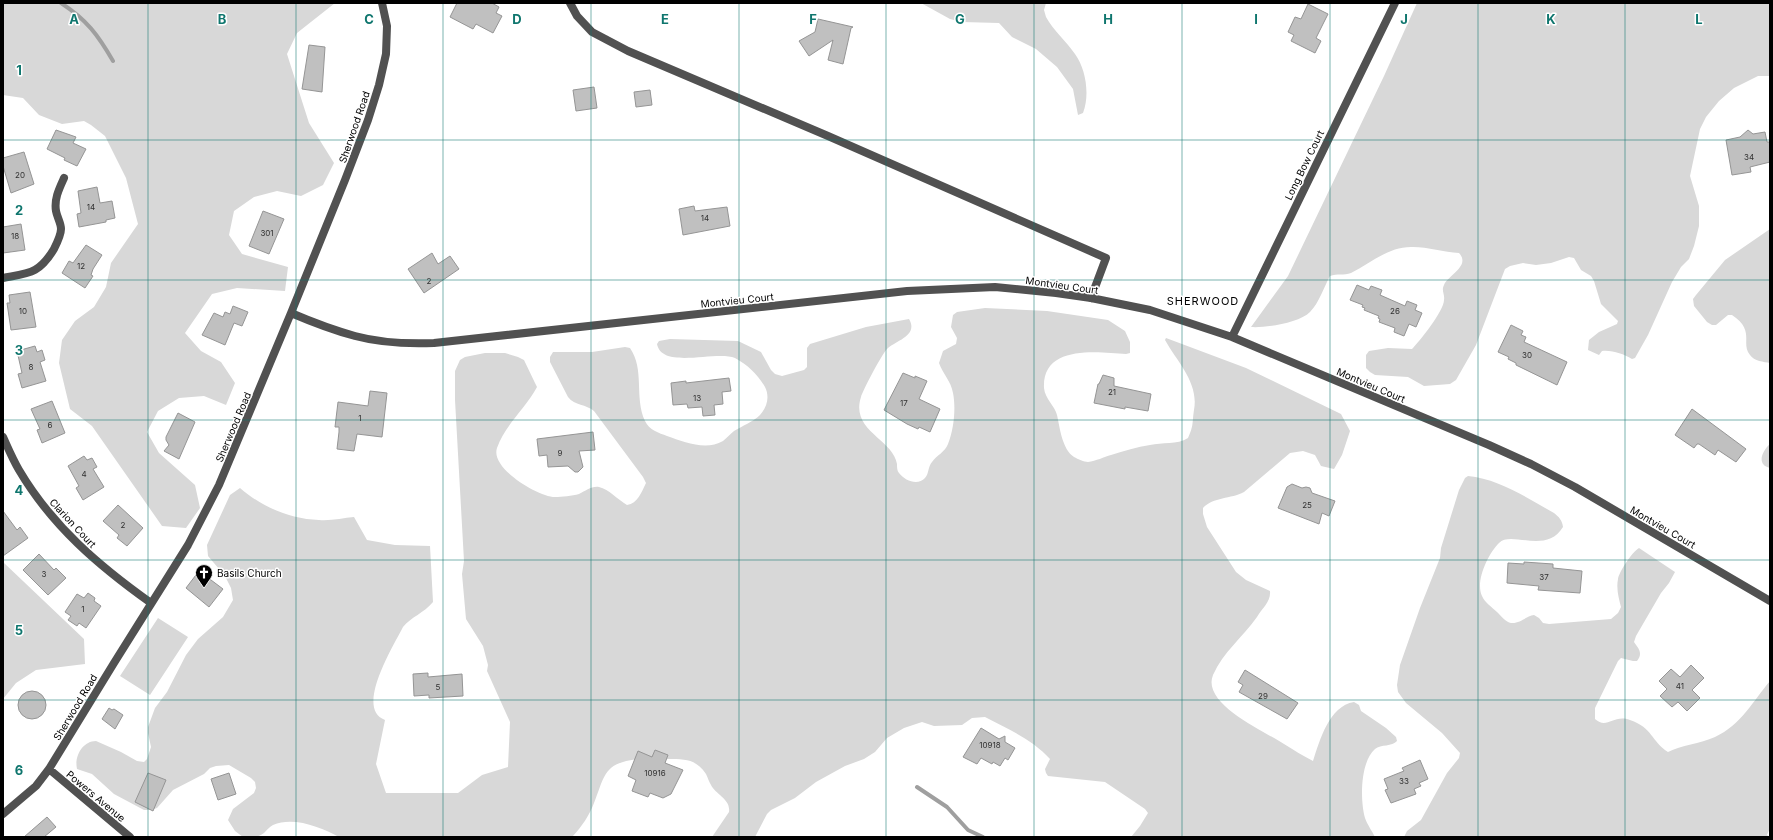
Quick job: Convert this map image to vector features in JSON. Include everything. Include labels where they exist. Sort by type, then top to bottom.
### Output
[{"type":"street","name":"Sherwood Road","points":[[3,814],[36,786],[49,769],[188,545],[210,503],[238,443],[348,174],[379,85],[387,41],[387,26],[382,3]]},
{"type":"street","points":[[570,3],[577,16],[592,32],[628,51],[828,136],[1106,258],[1091,298]]},
{"type":"street","name":"Long Bow Court","points":[[1232,337],[1394,3]]},
{"type":"street","points":[[3,278],[30,273],[40,268],[50,255],[57,242],[61,229],[56,209],[57,194],[64,178]]},
{"type":"street","name":"Montvieu Court","points":[[291,314],[336,331],[367,339],[409,344],[434,344],[907,291],[995,288],[1042,291],[1091,298],[1150,310],[1232,337],[1532,464],[1582,491],[1770,601]]},
{"type":"street","name":"Clarion Court","points":[[3,437],[18,469],[38,499],[60,527],[84,551],[115,578],[151,604]]},
{"type":"street","name":"Powers Avenue","points":[[49,769],[130,837]]},
{"type":"shaded area","points":[[3,3],[335,3],[297,33],[287,54],[309,123],[334,163],[323,185],[301,196],[277,191],[254,197],[234,211],[229,235],[242,254],[288,267],[285,291],[237,288],[212,294],[185,333],[201,351],[221,362],[235,383],[226,405],[204,396],[179,398],[158,411],[147,432],[159,453],[195,485],[200,508],[186,528],[162,526],[92,426],[70,409],[59,363],[62,340],[75,321],[94,307],[106,287],[111,263],[138,224],[126,178],[105,136],[84,121],[62,124],[39,115],[23,98],[3,95]]},
{"type":"shaded area","points":[[921,3],[1046,3],[1044,10],[1046,17],[1075,54],[1082,67],[1086,82],[1086,98],[1083,113],[1078,115],[1073,89],[1057,67],[1036,49],[1012,37],[999,23],[962,22],[950,19]]},
{"type":"shaded area","points":[[1417,3],[1770,3],[1770,76],[1758,76],[1734,88],[1719,101],[1706,117],[1700,129],[1690,176],[1699,206],[1699,226],[1694,246],[1689,259],[1681,267],[1672,282],[1648,335],[1635,358],[1632,359],[1610,351],[1602,351],[1599,355],[1588,350],[1589,340],[1599,332],[1617,324],[1618,321],[1601,304],[1591,276],[1581,270],[1574,258],[1569,257],[1551,263],[1536,265],[1523,263],[1510,266],[1505,269],[1476,345],[1456,380],[1450,384],[1424,386],[1408,377],[1375,375],[1366,368],[1366,355],[1369,351],[1388,348],[1412,349],[1431,326],[1443,305],[1444,285],[1461,266],[1462,258],[1459,253],[1419,247],[1404,247],[1396,249],[1380,256],[1351,273],[1330,276],[1316,304],[1305,316],[1282,324],[1265,327],[1251,327],[1288,276],[1384,76]]},
{"type":"shaded area","points":[[1770,229],[1770,363],[1757,360],[1750,355],[1746,346],[1746,332],[1744,326],[1732,315],[1728,315],[1716,325],[1712,325],[1707,322],[1694,306],[1693,299],[1725,260]]},
{"type":"shaded area","points":[[985,308],[1047,311],[1108,320],[1125,331],[1130,342],[1130,353],[1087,352],[1062,357],[1052,364],[1046,374],[1044,388],[1045,392],[1056,412],[1064,444],[1074,457],[1085,462],[1094,461],[1140,447],[1179,442],[1188,438],[1191,430],[1195,400],[1190,382],[1165,340],[1166,338],[1246,368],[1341,414],[1350,431],[1342,455],[1334,469],[1321,466],[1315,455],[1303,451],[1290,453],[1244,492],[1217,500],[1207,504],[1203,508],[1203,514],[1207,527],[1236,572],[1246,580],[1270,591],[1266,605],[1217,667],[1213,675],[1212,686],[1216,696],[1237,716],[1313,761],[1322,734],[1332,717],[1345,705],[1354,702],[1359,705],[1361,711],[1386,728],[1396,737],[1397,741],[1395,743],[1380,746],[1375,749],[1366,763],[1364,772],[1362,782],[1363,811],[1375,837],[1131,837],[1148,813],[1145,809],[1105,782],[1048,776],[1045,769],[1050,759],[1043,752],[1020,735],[985,717],[972,718],[962,725],[934,726],[922,722],[904,728],[887,738],[875,752],[864,759],[845,766],[816,782],[795,798],[771,810],[767,814],[755,837],[712,837],[729,812],[728,804],[726,800],[713,788],[706,774],[698,765],[690,761],[680,759],[638,759],[618,764],[612,768],[607,772],[604,778],[588,817],[573,836],[570,837],[339,837],[315,826],[298,822],[289,822],[273,825],[259,836],[243,837],[235,831],[228,820],[233,809],[254,793],[256,788],[255,782],[229,765],[210,768],[204,774],[173,790],[157,808],[151,810],[144,810],[114,794],[92,774],[77,769],[76,764],[80,750],[83,746],[96,741],[137,761],[144,762],[147,759],[151,747],[148,727],[155,708],[167,692],[186,655],[198,639],[223,617],[233,600],[231,588],[225,576],[208,556],[207,545],[230,495],[240,488],[258,501],[277,511],[298,517],[332,520],[354,517],[367,540],[395,545],[430,546],[433,602],[403,627],[385,661],[375,690],[373,703],[377,714],[385,720],[376,764],[386,793],[458,793],[482,775],[508,767],[510,722],[487,671],[488,665],[483,646],[466,619],[462,574],[464,561],[455,400],[455,371],[460,360],[465,357],[485,353],[505,353],[518,357],[524,360],[537,387],[527,403],[510,424],[497,448],[497,456],[501,464],[517,480],[538,492],[547,496],[555,497],[579,494],[591,488],[599,487],[603,488],[627,505],[637,500],[646,483],[594,411],[574,402],[568,397],[550,362],[550,357],[553,352],[592,352],[625,347],[630,348],[637,365],[640,403],[647,424],[658,432],[681,441],[709,445],[723,441],[734,431],[751,422],[760,415],[767,402],[767,391],[759,378],[735,358],[726,356],[679,358],[669,356],[661,352],[657,344],[659,341],[670,339],[738,341],[761,352],[771,370],[775,374],[782,376],[804,370],[807,367],[807,348],[810,344],[866,327],[909,319],[911,330],[909,334],[885,352],[862,393],[859,409],[861,418],[867,427],[894,455],[899,473],[912,482],[919,482],[925,478],[931,464],[947,447],[952,432],[954,412],[953,393],[951,385],[939,363],[943,351],[956,344],[957,338],[951,327],[953,315],[957,312]]},
{"type":"shaded area","points":[[1770,444],[1770,468],[1763,464],[1762,458],[1765,450]]},
{"type":"shaded area","points":[[1468,476],[1491,481],[1523,495],[1554,513],[1563,525],[1556,535],[1548,539],[1538,541],[1512,539],[1504,540],[1499,543],[1487,561],[1480,583],[1482,596],[1487,603],[1504,619],[1511,623],[1534,615],[1543,623],[1549,624],[1611,619],[1618,613],[1621,607],[1617,583],[1619,576],[1623,567],[1639,548],[1675,572],[1636,636],[1634,642],[1639,649],[1639,658],[1637,661],[1621,658],[1618,661],[1595,708],[1595,719],[1599,722],[1607,723],[1624,719],[1638,723],[1648,731],[1662,748],[1668,752],[1715,737],[1724,732],[1746,712],[1770,681],[1770,828],[1767,835],[1770,837],[1404,837],[1407,831],[1421,820],[1447,773],[1459,758],[1460,753],[1442,733],[1406,703],[1398,692],[1397,685],[1400,665],[1420,608],[1440,558],[1441,548],[1459,490],[1465,478]]},
{"type":"shaded area","points":[[3,562],[84,639],[85,664],[36,670],[16,683],[3,699]]},
{"type":"shaded area","points":[[158,618],[188,637],[150,695],[120,676]]},
{"type":"building","points":[[457,3],[492,3],[499,7],[496,13],[502,16],[493,33],[476,24],[473,29],[450,17]]},
{"type":"building","points":[[1308,4],[1328,14],[1316,38],[1321,41],[1315,53],[1291,41],[1294,35],[1288,32],[1295,17],[1301,19]]},
{"type":"building","points":[[818,19],[853,27],[851,28],[843,64],[828,60],[833,40],[809,56],[799,41],[815,32]]},
{"type":"building","points":[[309,45],[325,47],[322,92],[302,89]]},
{"type":"building","points":[[594,87],[597,108],[576,111],[573,90]]},
{"type":"building","points":[[650,90],[652,105],[636,107],[634,92]]},
{"type":"building","points":[[56,130],[76,137],[73,143],[86,149],[77,166],[47,149]]},
{"type":"building","points":[[1748,130],[1753,134],[1765,132],[1767,142],[1770,142],[1770,162],[1750,167],[1751,172],[1732,175],[1726,140],[1740,137]]},
{"type":"building","points":[[24,152],[34,184],[11,193],[3,166],[3,158]]},
{"type":"building","points":[[97,187],[100,203],[112,201],[115,218],[106,220],[106,222],[79,227],[77,214],[81,213],[78,191]]},
{"type":"building","points":[[694,206],[695,211],[727,207],[730,226],[683,235],[679,209]]},
{"type":"building","points":[[263,211],[284,219],[269,254],[249,246]]},
{"type":"building","points":[[21,224],[25,250],[3,253],[3,227]]},
{"type":"building","points":[[86,245],[102,255],[93,269],[91,275],[93,276],[85,288],[62,273],[69,261],[73,263]]},
{"type":"building","points":[[432,253],[438,264],[450,256],[459,269],[424,293],[408,269]]},
{"type":"building","points":[[1357,285],[1369,290],[1371,286],[1382,290],[1380,295],[1405,306],[1407,301],[1417,305],[1415,310],[1422,313],[1416,327],[1409,324],[1404,336],[1394,332],[1395,328],[1379,322],[1379,316],[1364,310],[1365,308],[1362,307],[1363,305],[1350,300]]},
{"type":"building","points":[[30,292],[36,327],[11,330],[7,303],[10,303],[9,295]]},
{"type":"building","points":[[233,306],[248,312],[242,326],[234,323],[225,345],[202,335],[214,313],[223,317],[225,312],[230,314]]},
{"type":"building","points":[[1511,325],[1523,331],[1521,335],[1526,337],[1524,342],[1567,362],[1557,385],[1516,365],[1516,363],[1508,359],[1509,357],[1498,352]]},
{"type":"building","points":[[35,346],[37,352],[42,350],[45,360],[40,362],[46,381],[22,388],[18,374],[22,373],[17,351]]},
{"type":"building","points":[[903,373],[927,381],[919,399],[940,409],[930,432],[907,424],[884,410]]},
{"type":"building","points":[[1103,375],[1114,378],[1114,386],[1151,394],[1148,411],[1125,407],[1125,409],[1094,403],[1098,384]]},
{"type":"building","points":[[729,378],[731,391],[722,392],[723,404],[714,405],[715,415],[703,416],[702,407],[688,408],[687,404],[673,405],[671,383],[686,381],[686,383]]},
{"type":"building","points":[[370,391],[387,393],[382,437],[357,434],[354,451],[337,449],[339,427],[335,427],[338,402],[368,406]]},
{"type":"building","points":[[52,401],[65,433],[42,443],[37,430],[40,429],[31,409]]},
{"type":"building","points":[[1692,409],[1746,449],[1736,462],[1718,450],[1715,455],[1699,444],[1697,444],[1694,448],[1675,435]]},
{"type":"building","points":[[178,413],[195,422],[179,459],[164,451],[169,445],[166,437]]},
{"type":"building","points":[[593,432],[595,450],[579,451],[583,467],[578,472],[575,472],[568,466],[548,467],[547,455],[539,456],[537,439]]},
{"type":"building","points":[[84,456],[87,460],[92,458],[97,467],[93,469],[104,487],[83,500],[76,488],[79,486],[68,466]]},
{"type":"building","points":[[1292,484],[1302,488],[1310,488],[1312,493],[1335,501],[1329,516],[1322,513],[1319,524],[1278,508],[1287,487]]},
{"type":"building","points":[[118,505],[143,528],[127,546],[117,538],[119,535],[103,521]]},
{"type":"building","points":[[3,511],[17,530],[20,527],[28,538],[3,556]]},
{"type":"building","points":[[39,554],[54,570],[56,568],[66,578],[48,595],[23,570]]},
{"type":"building","points":[[1524,562],[1553,564],[1553,568],[1582,571],[1580,593],[1538,590],[1539,586],[1507,583],[1508,563],[1524,564]]},
{"type":"building","name":"Basils Church","points":[[199,571],[223,589],[209,607],[186,588]]},
{"type":"building","points":[[88,593],[95,598],[94,601],[101,606],[86,628],[79,623],[77,626],[68,620],[71,616],[65,612],[77,594],[84,598]]},
{"type":"building","points":[[1691,665],[1704,678],[1692,690],[1700,698],[1687,711],[1678,702],[1672,707],[1660,696],[1667,689],[1659,681],[1671,669],[1680,677]]},
{"type":"building","points":[[1245,670],[1298,703],[1287,719],[1239,692],[1243,685],[1238,682]]},
{"type":"building","points":[[428,673],[428,677],[462,674],[463,696],[429,698],[429,695],[414,696],[413,674]]},
{"type":"building","points":[[32,691],[42,695],[46,705],[42,715],[32,719],[22,715],[18,705],[22,695]]},
{"type":"building","points":[[109,708],[112,710],[114,709],[123,715],[115,729],[102,719]]},
{"type":"building","points":[[981,728],[999,739],[1005,736],[1005,742],[1015,748],[1008,760],[1005,758],[1000,766],[993,762],[992,764],[981,758],[977,764],[963,757]]},
{"type":"building","points":[[655,750],[668,755],[665,763],[683,770],[671,794],[663,798],[650,793],[648,797],[632,791],[636,780],[628,776],[638,751],[652,757]]},
{"type":"building","points":[[1420,760],[1428,779],[1419,783],[1421,786],[1414,789],[1416,794],[1391,803],[1385,790],[1388,789],[1384,779],[1404,771],[1402,768]]},
{"type":"building","points":[[148,773],[166,780],[153,811],[135,802]]},
{"type":"building","points":[[229,773],[236,794],[218,800],[211,779]]},
{"type":"building","points":[[47,817],[56,827],[44,837],[24,837]]},
{"type":"waterway","points":[[61,3],[85,22],[102,43],[113,61]]},
{"type":"waterway","points":[[917,787],[947,807],[968,830],[983,837]]},
{"type":"place","name":"Basils Church","points":[[204,588]]},
{"type":"district","name":"SHERWOOD","points":[[1203,301]]}]
